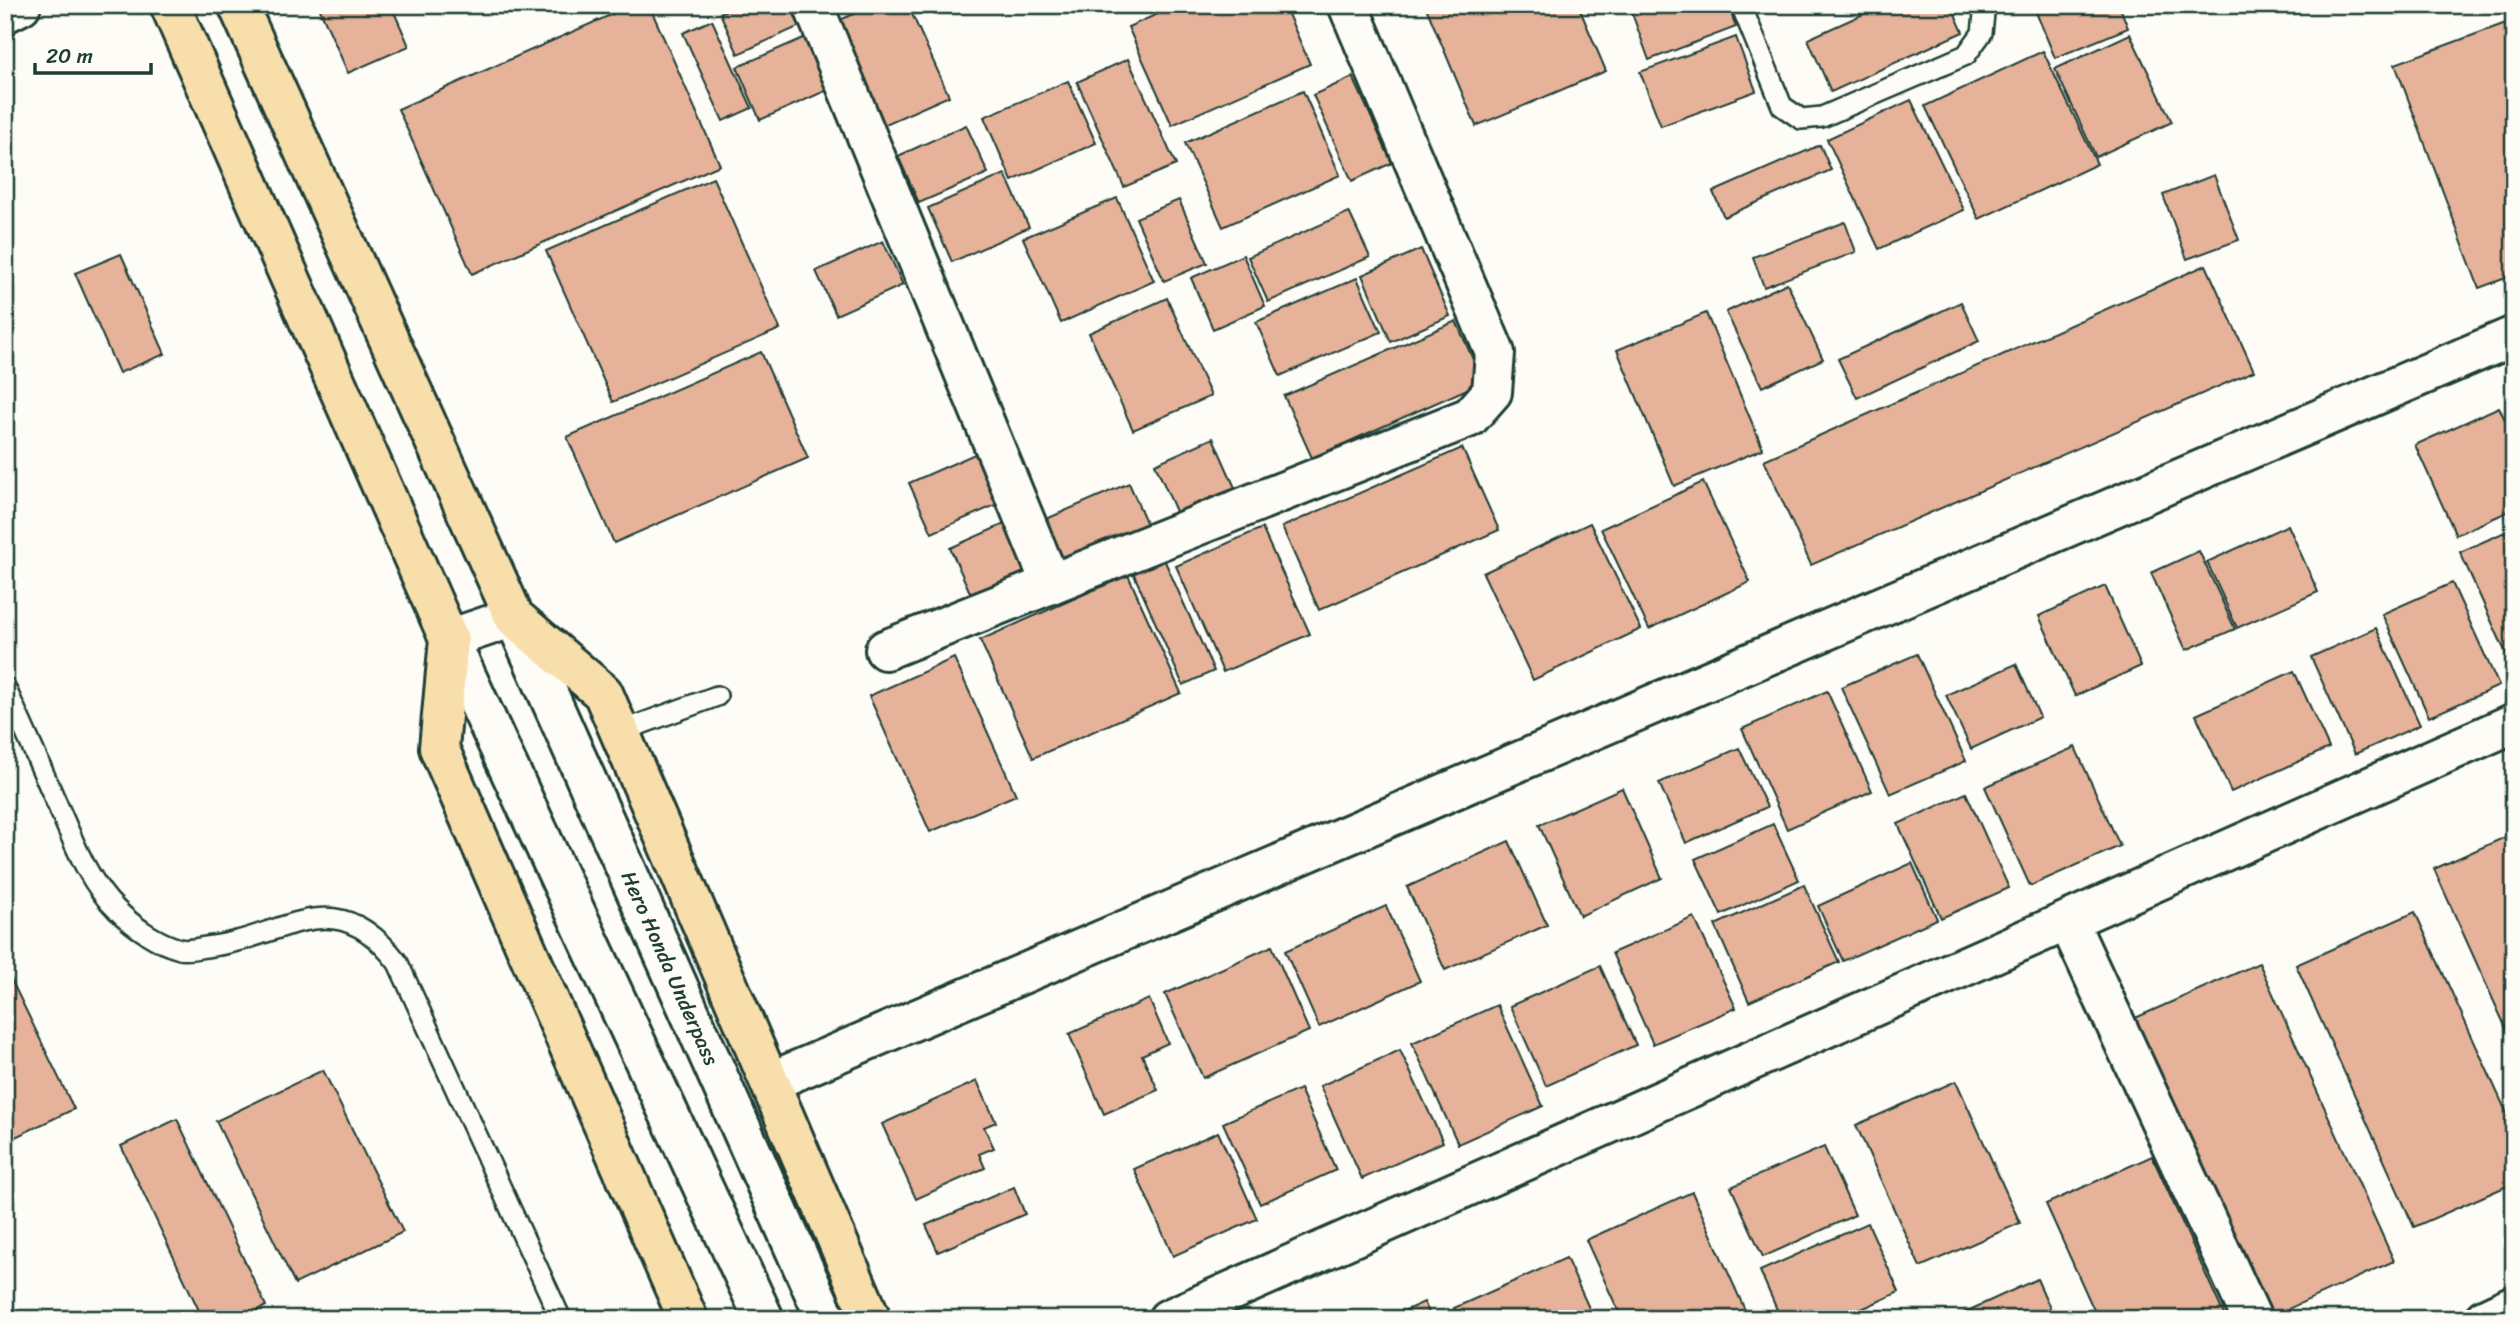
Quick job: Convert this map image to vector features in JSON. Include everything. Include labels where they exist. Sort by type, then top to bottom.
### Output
[{"type":"highway","points":[[170,5],[449,639],[439,748],[688,1319]]},
{"type":"highway","points":[[238,5],[514,617],[603,693],[871,1319]]},
{"type":"street","points":[[5,13],[22,5]]},
{"type":"street","points":[[813,5],[1051,584]]},
{"type":"street","points":[[885,650],[1470,417],[1492,392],[1495,353],[1349,5]]},
{"type":"street","points":[[770,1082],[2514,336]]},
{"type":"street","points":[[514,617],[449,639],[764,1319]]},
{"type":"street","name":"Hero Honda Underpass","points":[[514,617],[827,1319]]},
{"type":"street","points":[[1168,1319],[2514,723]]},
{"type":"street","points":[[2067,921],[2252,1319]]},
{"type":"street","points":[[2484,1319],[2514,1305]]},
{"type":"lane","points":[[1741,5],[1782,106],[1801,119],[1822,117],[1966,55],[1982,33],[1985,5]]},
{"type":"lane","points":[[5,687],[84,864],[116,909],[151,936],[182,950],[223,945],[301,919],[327,918],[355,925],[380,940],[398,963],[561,1319]]},
{"type":"lane","points":[[619,732],[717,696]]},
{"type":"building","points":[[318,5],[391,5],[409,46],[348,73]]},
{"type":"building","points":[[633,5],[649,5],[720,165],[472,274],[398,109]]},
{"type":"building","points":[[737,5],[804,5],[811,21],[738,54],[720,13]]},
{"type":"building","points":[[874,5],[908,5],[949,96],[879,127],[833,23]]},
{"type":"building","points":[[1178,5],[1284,5],[1310,64],[1172,125],[1128,27]]},
{"type":"building","points":[[1425,5],[1578,5],[1606,71],[1476,126]]},
{"type":"building","points":[[1629,5],[1728,5],[1736,27],[1649,60]]},
{"type":"building","points":[[1883,5],[1951,5],[1963,32],[1831,92],[1808,39]]},
{"type":"building","points":[[2033,5],[2119,5],[2128,28],[2055,58]]},
{"type":"building","points":[[2171,5],[2200,5],[2174,15]]},
{"type":"building","points":[[712,20],[752,108],[723,121],[683,33]]},
{"type":"building","points":[[2514,20],[2514,275],[2479,288],[2395,64]]},
{"type":"building","points":[[2130,34],[2172,122],[2096,157],[2055,69]]},
{"type":"building","points":[[808,36],[832,88],[760,120],[737,67]]},
{"type":"building","points":[[1736,37],[1756,91],[1661,126],[1640,72]]},
{"type":"building","points":[[2043,51],[2097,164],[1979,219],[1925,106]]},
{"type":"building","points":[[1128,59],[1176,165],[1124,187],[1077,82]]},
{"type":"building","points":[[1353,77],[1392,163],[1352,181],[1313,95]]},
{"type":"building","points":[[1068,81],[1096,143],[1012,181],[984,117]]},
{"type":"building","points":[[1303,91],[1340,175],[1223,227],[1185,143]]},
{"type":"building","points":[[1911,100],[1964,210],[1879,249],[1827,139]]},
{"type":"building","points":[[966,125],[988,173],[919,203],[898,156]]},
{"type":"building","points":[[1820,145],[1831,170],[1724,217],[1713,192]]},
{"type":"building","points":[[1005,174],[1029,227],[952,262],[928,208]]},
{"type":"building","points":[[2214,175],[2239,240],[2187,259],[2163,195]]},
{"type":"building","points":[[713,178],[780,329],[613,402],[546,251]]},
{"type":"building","points":[[1117,198],[1154,281],[1061,323],[1023,238]]},
{"type":"building","points":[[1179,200],[1207,263],[1164,281],[1136,218]]},
{"type":"building","points":[[1349,212],[1370,257],[1268,302],[1248,257]]},
{"type":"building","points":[[1845,222],[1856,252],[1764,287],[1753,257]]},
{"type":"building","points":[[883,241],[903,285],[836,315],[816,271]]},
{"type":"building","points":[[1421,249],[1450,316],[1391,342],[1362,275]]},
{"type":"building","points":[[121,254],[165,354],[119,373],[75,273]]},
{"type":"building","points":[[1243,255],[1265,306],[1213,329],[1191,278]]},
{"type":"building","points":[[2206,265],[2254,371],[1811,565],[1764,460]]},
{"type":"building","points":[[1357,278],[1381,332],[1280,376],[1256,322]]},
{"type":"building","points":[[1787,283],[1823,359],[1762,387],[1726,312]]},
{"type":"building","points":[[1167,298],[1211,396],[1133,430],[1089,333]]},
{"type":"building","points":[[1961,302],[1979,341],[1857,398],[1838,359]]},
{"type":"building","points":[[1706,313],[1763,449],[1674,486],[1617,350]]},
{"type":"building","points":[[1456,321],[1483,382],[1312,458],[1284,396]]},
{"type":"building","points":[[761,352],[808,458],[614,543],[567,437]]},
{"type":"building","points":[[2499,407],[2514,439],[2514,509],[2456,535],[2415,445]]},
{"type":"building","points":[[1213,438],[1240,499],[1182,525],[1155,464]]},
{"type":"building","points":[[1462,448],[1499,530],[1319,610],[1282,527]]},
{"type":"building","points":[[977,453],[1000,503],[932,533],[909,483]]},
{"type":"building","points":[[1703,482],[1750,582],[1649,629],[1601,529]]},
{"type":"building","points":[[1129,483],[1149,529],[1064,566],[1044,520]]},
{"type":"building","points":[[1018,518],[1044,575],[976,606],[950,548]]},
{"type":"building","points":[[1590,523],[1641,629],[1533,680],[1483,573]]},
{"type":"building","points":[[2288,525],[2318,592],[2237,628],[2207,562]]},
{"type":"building","points":[[1262,528],[1310,634],[1223,672],[1176,566]]},
{"type":"building","points":[[2514,528],[2514,671],[2460,552]]},
{"type":"building","points":[[2199,551],[2235,629],[2186,650],[2151,573]]},
{"type":"building","points":[[1163,557],[1214,671],[1183,685],[1132,570]]},
{"type":"building","points":[[1128,575],[1181,693],[1033,758],[980,640]]},
{"type":"building","points":[[2452,583],[2499,686],[2429,717],[2382,614]]},
{"type":"building","points":[[2105,586],[2141,666],[2075,696],[2039,616]]},
{"type":"building","points":[[2376,628],[2420,725],[2355,754],[2311,657]]},
{"type":"building","points":[[1917,654],[1966,761],[1890,794],[1841,687]]},
{"type":"building","points":[[954,658],[1016,795],[930,832],[869,696]]},
{"type":"building","points":[[2016,664],[2040,717],[1971,749],[1946,695]]},
{"type":"building","points":[[2294,671],[2329,748],[2231,792],[2196,715]]},
{"type":"building","points":[[1827,691],[1872,791],[1787,829],[1742,729]]},
{"type":"building","points":[[2075,747],[2120,846],[2030,886],[1985,787]]},
{"type":"building","points":[[1739,748],[1767,807],[1686,843],[1659,783]]},
{"type":"building","points":[[1622,788],[1662,878],[1580,916],[1539,825]]},
{"type":"building","points":[[1966,793],[2009,888],[1941,918],[1898,824]]},
{"type":"building","points":[[1773,824],[1799,880],[1721,915],[1695,859]]},
{"type":"building","points":[[2514,833],[2514,1046],[2434,869]]},
{"type":"building","points":[[1509,841],[1547,925],[1445,970],[1407,887]]},
{"type":"building","points":[[1912,863],[1937,919],[1843,961],[1818,906]]},
{"type":"building","points":[[1804,885],[1839,962],[1749,1002],[1715,925]]},
{"type":"building","points":[[1386,906],[1420,981],[1319,1027],[1285,951]]},
{"type":"building","points":[[2415,912],[2514,1129],[2514,1183],[2414,1227],[2296,965]]},
{"type":"building","points":[[1694,917],[1736,1008],[1653,1044],[1612,953]]},
{"type":"building","points":[[1272,946],[1309,1031],[1203,1078],[1165,994]]},
{"type":"building","points":[[2259,963],[2394,1261],[2268,1318],[2133,1019]]},
{"type":"building","points":[[1600,966],[1636,1045],[1546,1086],[1510,1006]]},
{"type":"building","points":[[5,967],[74,1109],[5,1142]]},
{"type":"building","points":[[1149,999],[1168,1043],[1142,1055],[1158,1090],[1104,1114],[1069,1034]]},
{"type":"building","points":[[1497,1005],[1543,1106],[1458,1144],[1412,1043]]},
{"type":"building","points":[[1400,1050],[1443,1142],[1362,1179],[1320,1086]]},
{"type":"building","points":[[323,1070],[403,1232],[295,1284],[216,1121]]},
{"type":"building","points":[[977,1081],[996,1122],[984,1127],[994,1148],[979,1154],[985,1168],[916,1199],[882,1124]]},
{"type":"building","points":[[1956,1081],[2020,1223],[1920,1267],[1856,1125]]},
{"type":"building","points":[[1300,1089],[1336,1170],[1260,1204],[1223,1123]]},
{"type":"building","points":[[177,1119],[266,1306],[240,1319],[203,1319],[121,1146]]},
{"type":"building","points":[[1218,1132],[1257,1219],[1173,1256],[1134,1169]]},
{"type":"building","points":[[1824,1147],[1855,1215],[1763,1257],[1731,1187]]},
{"type":"building","points":[[2152,1156],[2226,1319],[2098,1319],[2046,1204]]},
{"type":"building","points":[[1014,1187],[1025,1214],[938,1252],[926,1225]]},
{"type":"building","points":[[1692,1192],[1749,1319],[1622,1319],[1586,1240]]},
{"type":"building","points":[[1868,1223],[1899,1292],[1840,1319],[1781,1319],[1760,1271]]},
{"type":"building","points":[[1566,1258],[1594,1319],[1459,1319],[1454,1308]]},
{"type":"building","points":[[2037,1279],[2055,1319],[1950,1319]]},
{"type":"building","points":[[1424,1302],[1432,1319],[1386,1319]]}]
